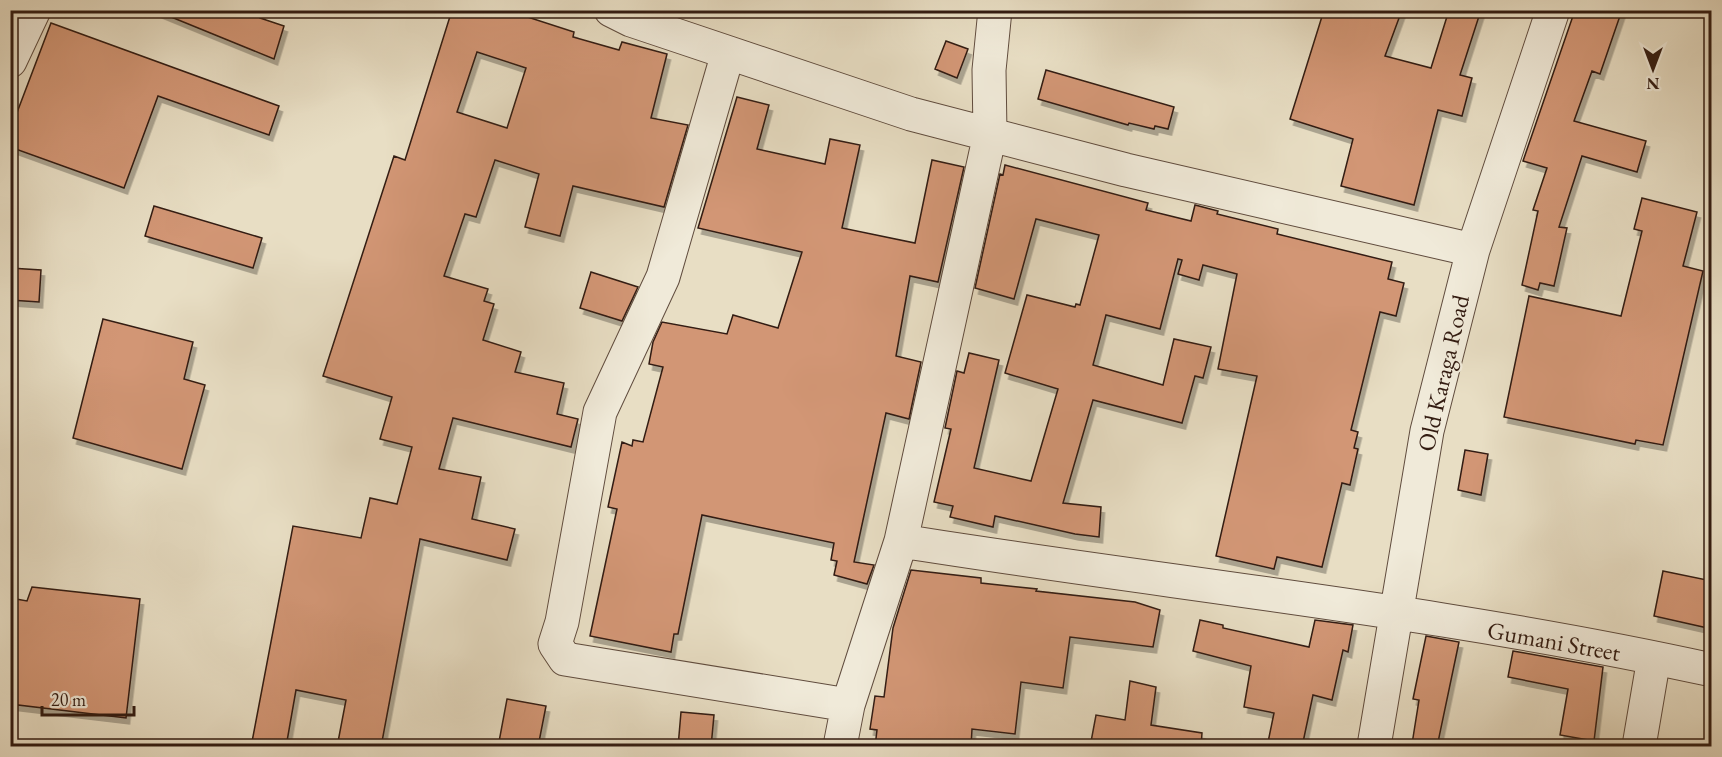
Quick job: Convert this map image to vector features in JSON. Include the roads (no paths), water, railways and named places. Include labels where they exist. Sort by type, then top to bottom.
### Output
[{"type":"street","points":[[13,50],[34,10]]},
{"type":"street","points":[[611,10],[631,20],[911,114],[1126,170],[1473,250]]},
{"type":"street","points":[[840,747],[848,705],[901,541],[990,134],[989,70],[995,10]]},
{"type":"street","name":"Old Karaga Road","points":[[1374,747],[1427,431],[1473,250],[1553,10]]},
{"type":"street","points":[[728,53],[663,277],[600,412],[562,622],[555,644],[565,659],[848,705]]},
{"type":"street","name":"Gumani Street","points":[[901,541],[1067,568],[1395,613],[1712,670]]},
{"type":"street","points":[[1639,747],[1654,658]]}]
